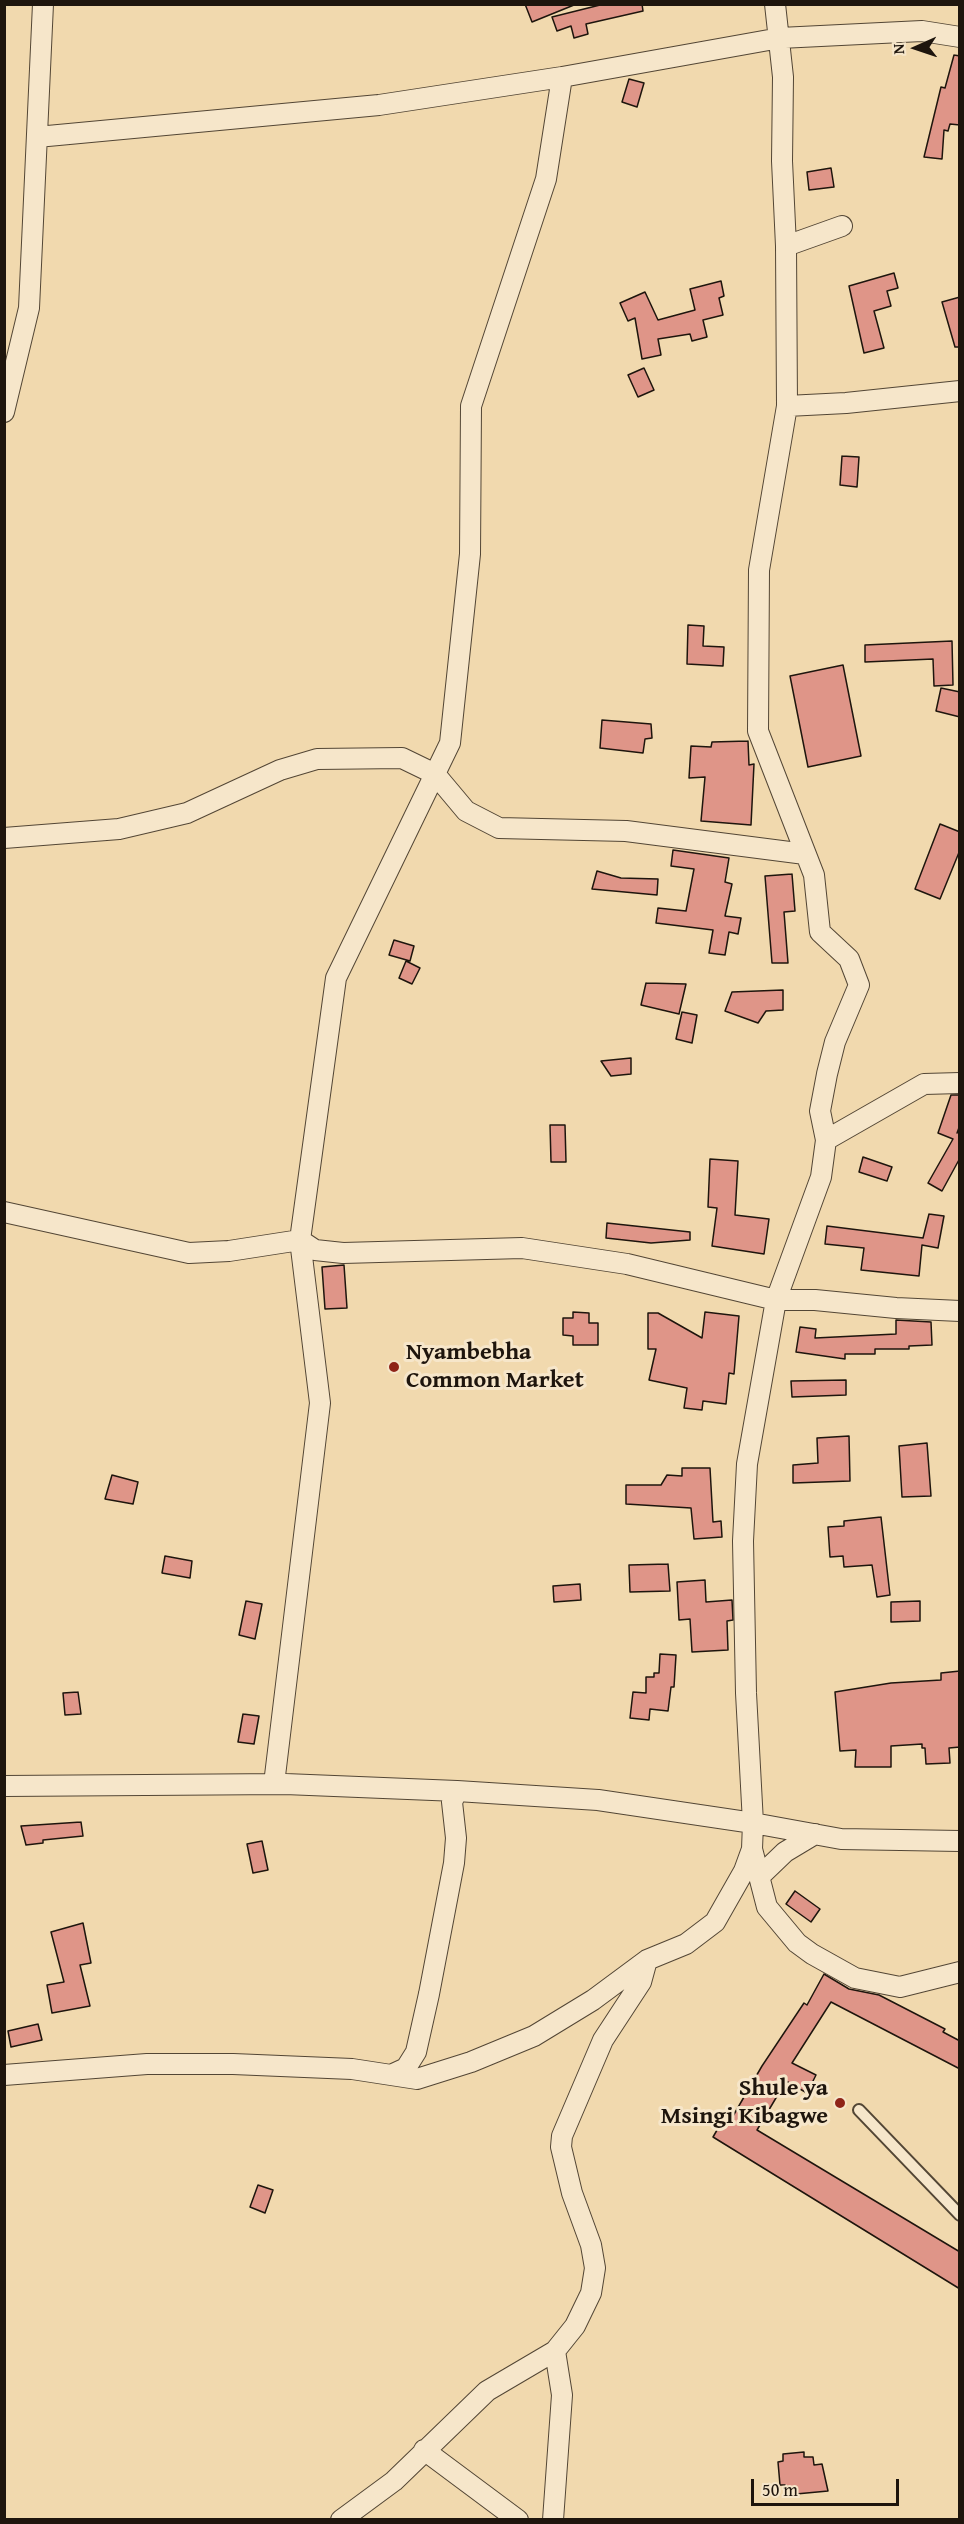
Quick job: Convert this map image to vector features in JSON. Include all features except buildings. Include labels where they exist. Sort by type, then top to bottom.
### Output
[{"type":"street","points":[[4,412],[29,308],[43,4]]},
{"type":"street","points":[[4,2075],[147,2064],[342,2069],[417,2079],[471,2062],[534,2036],[593,2000],[647,1960],[686,1944],[716,1922],[744,1871],[752,1849],[753,1822],[746,1693],[743,1541],[747,1464],[776,1300],[821,1177],[826,1140],[820,1111],[826,1074],[835,1042],[859,986],[849,959],[820,932],[814,875],[758,731],[759,570],[787,406],[786,246],[782,161],[783,77],[776,4]]},
{"type":"street","points":[[37,137],[380,105],[562,77],[780,38],[922,31],[960,37]]},
{"type":"street","points":[[274,1784],[320,1403],[300,1240],[336,978],[450,743],[470,554],[471,406],[546,178],[562,77]]},
{"type":"street","points":[[786,246],[842,226]]},
{"type":"street","points":[[787,406],[846,403],[960,391]]},
{"type":"street","points":[[4,838],[119,829],[187,813],[280,770],[317,759],[402,758],[435,774],[466,811],[499,828],[626,831],[806,854]]},
{"type":"street","points":[[826,1140],[924,1084],[960,1083]]},
{"type":"street","points":[[4,1212],[189,1253],[229,1251],[300,1240],[315,1250],[344,1253],[522,1248],[627,1264],[776,1300],[815,1300],[896,1308],[960,1311]]},
{"type":"street","points":[[4,1786],[274,1784],[457,1791],[598,1800],[753,1822],[841,1839],[960,1841]]},
{"type":"street","points":[[393,2074],[406,2068],[416,2052],[454,1863],[456,1838],[452,1802],[457,1791]]},
{"type":"street","points":[[760,1876],[785,1852],[815,1834]]},
{"type":"street","points":[[752,1849],[768,1907],[797,1943],[855,1978],[900,1987],[960,1972]]},
{"type":"street","points":[[341,2520],[394,2481],[487,2391],[555,2351],[574,2326],[591,2293],[595,2268],[591,2245],[572,2193],[561,2147],[562,2136],[603,2040],[641,1982],[647,1960]]},
{"type":"street","points":[[553,2520],[562,2395],[555,2351]]},
{"type":"street","points":[[424,2450],[518,2520]]},
{"type":"lane","points":[[860,2110],[960,2215]]},
{"type":"place","name":"Nyambebha Common Market","points":[[394,1367]]},
{"type":"place","name":"Shule ya Msingi Kibagwe","points":[[840,2103]]}]
